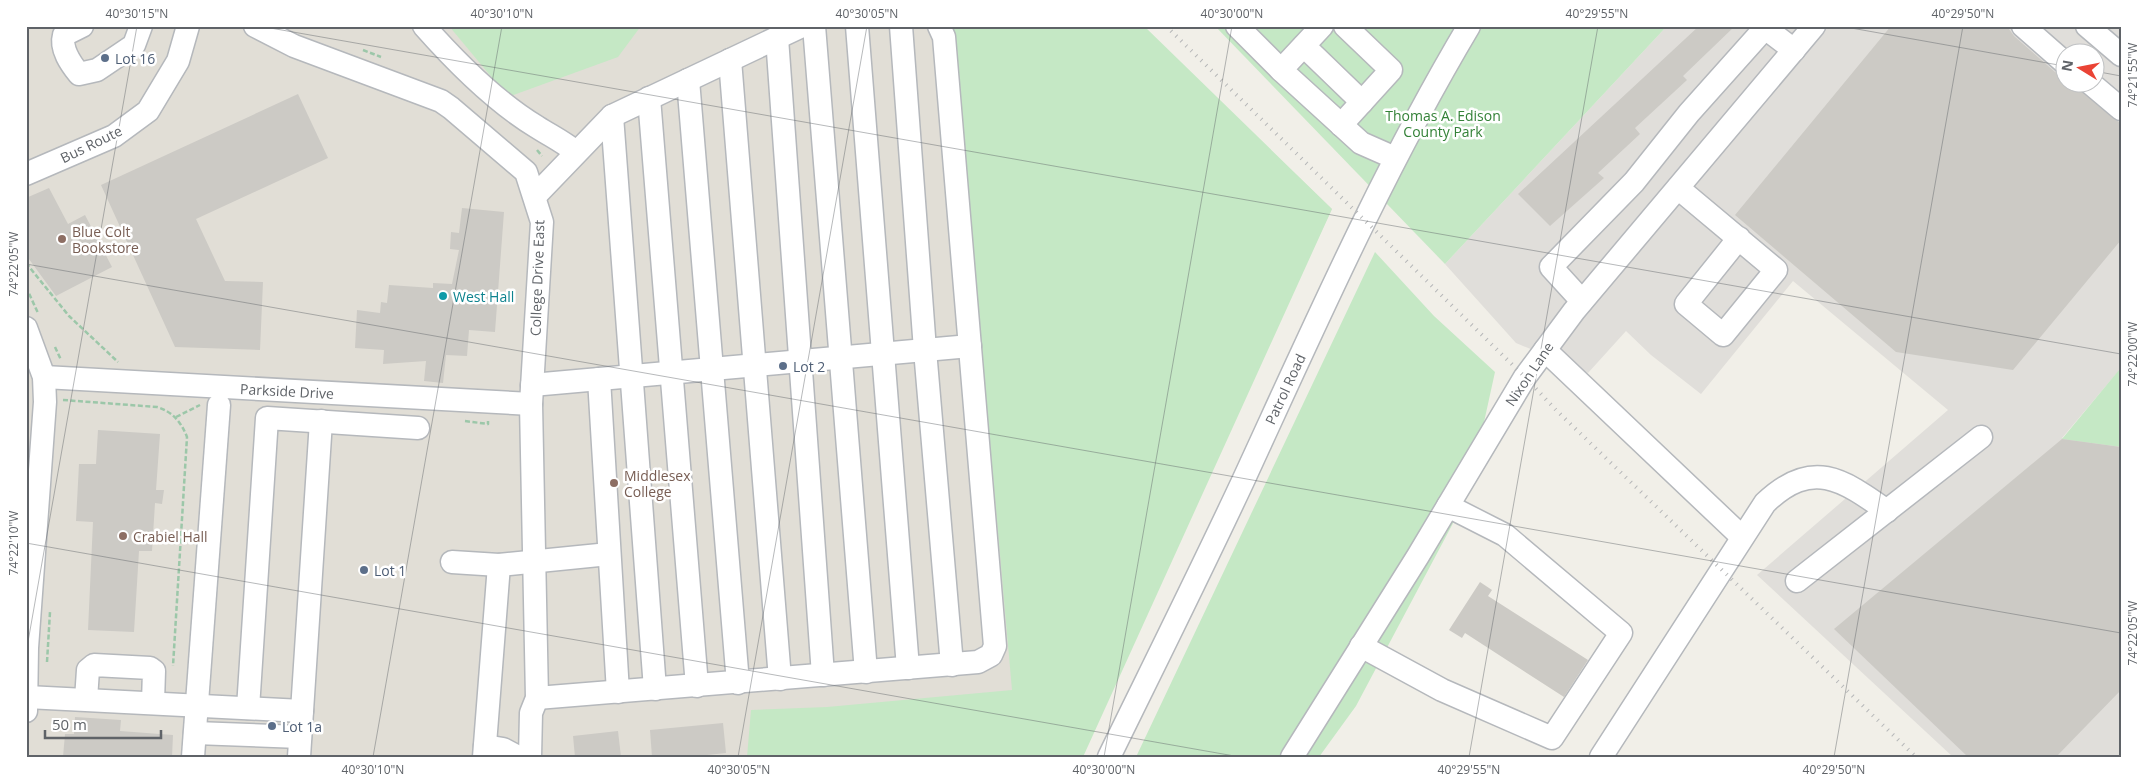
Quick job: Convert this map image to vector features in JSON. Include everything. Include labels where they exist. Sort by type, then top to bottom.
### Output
[{"type":"street","points":[[82,26],[64,35],[62,41],[69,62],[79,74],[97,70],[134,45],[141,26]]},
{"type":"street","name":"Bus Route","points":[[26,174],[114,136],[148,111],[178,61],[188,26]]},
{"type":"street","name":"College Drive East","points":[[255,26],[303,49],[440,101],[526,172],[542,222],[532,394],[537,698],[531,713],[537,746]]},
{"type":"street","points":[[424,26],[449,54],[485,87],[537,127],[553,134],[576,152]]},
{"type":"street","points":[[535,196],[612,116],[802,26]]},
{"type":"street","points":[[814,26],[866,672]]},
{"type":"street","points":[[857,26],[908,668]]},
{"type":"street","points":[[901,26],[925,350],[952,664]]},
{"type":"street","points":[[537,698],[655,690],[978,662],[991,655],[995,646],[944,37],[939,26]]},
{"type":"street","points":[[1237,26],[1281,70],[1361,143],[1395,158]]},
{"type":"street","points":[[1281,70],[1322,26]]},
{"type":"street","points":[[1341,125],[1391,70],[1345,26]]},
{"type":"street","name":"Patrol Road","points":[[1109,757],[1225,519],[1363,220],[1419,111],[1469,26]]},
{"type":"street","name":"Nixon Lane","points":[[1292,757],[1448,506],[1525,376],[1582,301],[1814,26]]},
{"type":"street","points":[[2023,26],[2054,53]]},
{"type":"street","points":[[2087,26],[2121,55]]},
{"type":"street","points":[[1582,301],[1550,267],[1634,182],[1689,113],[1765,28],[1794,50]]},
{"type":"street","points":[[777,38],[823,675]]},
{"type":"street","points":[[1304,46],[1362,102]]},
{"type":"street","points":[[730,60],[780,679]]},
{"type":"street","points":[[688,80],[738,682]]},
{"type":"street","points":[[2101,92],[2121,109]]},
{"type":"street","points":[[649,98],[697,686]]},
{"type":"street","points":[[612,116],[655,690]]},
{"type":"street","points":[[1678,188],[1739,238]]},
{"type":"street","points":[[26,328],[44,378],[45,402],[31,507],[26,648],[27,704],[86,700],[198,704],[302,711]]},
{"type":"street","name":"Parkside Drive","points":[[44,378],[532,394],[599,379],[970,346]]},
{"type":"street","points":[[1545,350],[1742,538]]},
{"type":"street","points":[[599,379],[618,692]]},
{"type":"street","points":[[193,757],[219,405]]},
{"type":"street","points":[[248,708],[267,418],[418,428]]},
{"type":"street","points":[[194,733],[300,747],[321,421]]},
{"type":"street","points":[[1797,581],[1981,437]]},
{"type":"street","points":[[1601,757],[1765,503],[1778,490],[1796,480],[1813,477],[1834,479],[1850,485],[1887,511]]},
{"type":"street","points":[[1361,646],[1442,690],[1552,738],[1621,633],[1505,535],[1448,506]]},
{"type":"street","points":[[452,562],[499,565],[609,554]]},
{"type":"street","points":[[499,565],[485,751],[503,749],[518,757]]},
{"type":"street","points":[[86,700],[88,670],[94,665],[150,668],[154,671],[153,702]]},
{"type":"path","points":[[26,263],[68,316],[125,368]]},
{"type":"path","points":[[63,404],[63,399],[157,407],[168,411],[176,417],[187,437],[172,673]]},
{"type":"path","points":[[176,417],[199,406],[219,405]]},
{"type":"path","points":[[47,671],[51,604]]},
{"type":"shaded area","name":"Middlesex College","points":[[26,26],[1141,26],[1332,209],[1072,757],[26,757]]},
{"type":"shaded area","points":[[1667,26],[2121,26],[2121,368],[2062,438],[2121,447],[2121,757],[1953,757],[1757,575],[1948,410],[1793,281],[1701,394],[1651,355],[1626,331],[1588,373],[1516,343],[1445,264]]},
{"type":"green space","points":[[449,26],[641,26],[618,57],[508,97]]},
{"type":"green space","points":[[953,26],[1144,26],[1332,209],[1083,757],[747,757],[751,710],[827,707],[1012,690]]},
{"type":"green space","name":"Thomas A. Edison County Park","points":[[1215,26],[1667,26],[1445,264]]},
{"type":"green space","points":[[1375,252],[1434,316],[1495,372],[1468,495],[1356,706],[1319,757],[1136,757]]},
{"type":"green space","points":[[2121,368],[2121,447],[2062,439],[2119,370]]},
{"type":"building","points":[[1699,26],[1735,26],[1683,76],[1687,80],[1635,128],[1640,134],[1598,173],[1604,178],[1550,226],[1518,194]]},
{"type":"building","points":[[1891,26],[2007,26],[2014,36],[2054,71],[2054,92],[2084,92],[2121,124],[2121,240],[2013,370],[1896,352],[1735,215]]},
{"type":"building","points":[[298,94],[328,158],[196,219],[225,281],[263,282],[260,350],[175,347],[101,185]]},
{"type":"building","name":"Blue Colt Bookstore","points":[[49,188],[68,224],[85,215],[112,267],[56,296],[26,255],[26,198]]},
{"type":"building","name":"West Hall","points":[[462,208],[504,212],[495,332],[469,330],[467,356],[446,355],[443,383],[424,381],[426,361],[383,364],[384,350],[355,348],[357,310],[380,313],[381,302],[387,303],[389,285],[433,288],[433,283],[452,284],[459,250],[450,249],[451,232],[459,233]]},
{"type":"building","name":"Crabiel Hall","points":[[98,430],[160,434],[156,490],[164,490],[162,504],[155,503],[152,551],[139,551],[134,632],[88,630],[93,522],[76,521],[79,464],[96,464]]},
{"type":"building","points":[[2062,439],[2121,447],[2121,690],[2056,757],[1968,757],[1834,629]]},
{"type":"building","points":[[1480,582],[1492,590],[1488,596],[1588,660],[1564,697],[1465,633],[1462,638],[1449,630]]},
{"type":"building","points":[[75,717],[121,720],[120,731],[173,735],[172,757],[63,757],[65,734],[74,734]]},
{"type":"building","points":[[723,723],[726,753],[688,757],[652,757],[650,730]]},
{"type":"building","points":[[618,731],[621,757],[575,757],[573,736]]},
{"type":"railway","points":[[1166,26],[1525,377],[1556,410],[1916,757]]},
{"type":"place","name":"Lot 16","points":[[105,58]]},
{"type":"place","name":"Blue Colt Bookstore","points":[[62,239]]},
{"type":"place","name":"West Hall","points":[[443,296]]},
{"type":"place","name":"Lot 2","points":[[783,366]]},
{"type":"place","name":"Middlesex College","points":[[614,483]]},
{"type":"place","name":"Crabiel Hall","points":[[123,536]]},
{"type":"place","name":"Lot 1","points":[[364,570]]},
{"type":"place","name":"Lot 1a","points":[[272,726]]}]
